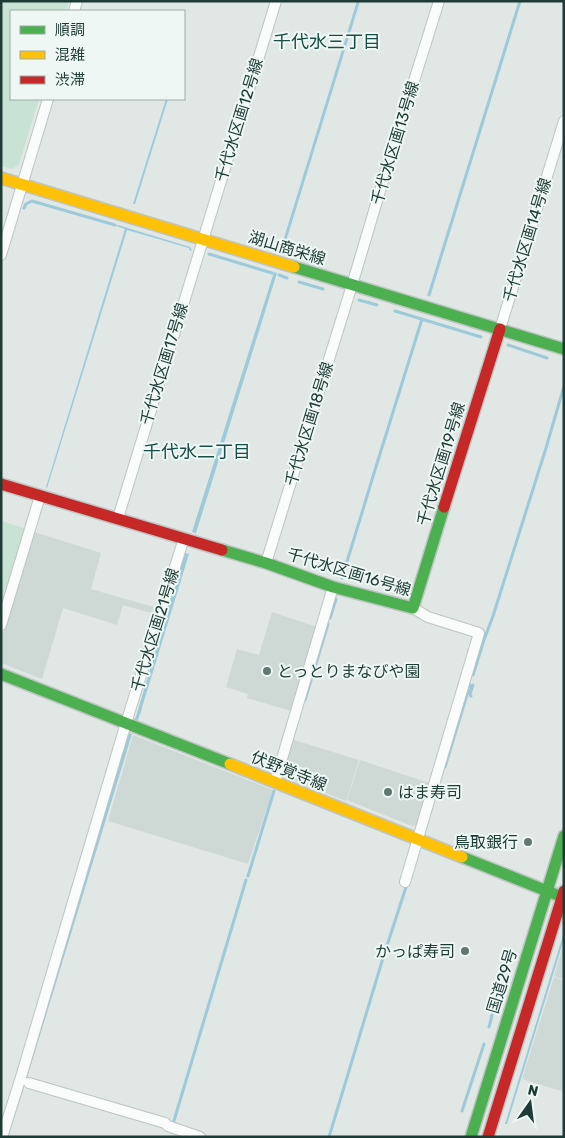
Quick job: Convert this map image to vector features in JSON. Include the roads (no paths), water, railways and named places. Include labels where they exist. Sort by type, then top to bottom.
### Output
[{"type":"main road","name":"湖山商栄線","points":[[1,178],[564,349]]},
{"type":"main road","name":"千代水区画19号線","points":[[413,608],[500,329]]},
{"type":"main road","name":"千代水区画16号線","points":[[1,484],[266,563],[333,587],[413,608]]},
{"type":"main road","name":"伏野覚寺線","points":[[1,674],[546,891],[563,895]]},
{"type":"main road","name":"国道29号","points":[[471,1137],[564,836]]},
{"type":"main road","name":"国道29号","points":[[488,1137],[563,895]]},
{"type":"street","name":"千代水区画12号線","points":[[203,240],[276,1]]},
{"type":"street","name":"千代水区画13号線","points":[[352,285],[440,1]]},
{"type":"street","points":[[1,254],[48,100]]},
{"type":"street","name":"千代水区画14号線","points":[[500,329],[564,122]]},
{"type":"street","name":"千代水区画17号線","points":[[118,518],[203,240]]},
{"type":"street","name":"千代水区画18号線","points":[[266,563],[352,285]]},
{"type":"street","points":[[1,625],[40,496]]},
{"type":"street","name":"千代水区画21号線","points":[[2,1137],[126,723],[184,538]]},
{"type":"street","points":[[274,782],[333,587]]},
{"type":"street","name":"千代水区画16号線","points":[[413,608],[428,617],[479,634],[417,839]]},
{"type":"street","points":[[405,882],[417,839]]},
{"type":"street","points":[[29,1083],[165,1123],[168,1126],[200,1137]]},
{"type":"street","points":[[163,1137],[168,1126]]},
{"type":"water","points":[[357,1],[360,1],[283,251],[280,251]]},
{"type":"water","points":[[166,100],[168,100],[135,204],[133,204]]},
{"type":"water","points":[[118,225],[190,247],[192,250],[190,251],[189,248],[127,230],[47,488],[125,229],[116,226]]},
{"type":"water","points":[[274,272],[277,273],[196,533],[192,532]]},
{"type":"water","points":[[185,553],[189,554],[140,714],[137,713]]},
{"type":"water","points":[[129,733],[132,734],[26,1081],[8,1137],[5,1137]]},
{"type":"water","points":[[564,932],[564,939],[507,1124],[505,1124]]},
{"type":"waterway","points":[[429,295],[520,1]]},
{"type":"waterway","points":[[24,208],[26,204],[32,201],[115,225]]},
{"type":"waterway","points":[[209,254],[272,273]]},
{"type":"waterway","points":[[279,275],[287,278]]},
{"type":"waterway","points":[[299,282],[323,289]]},
{"type":"waterway","points":[[359,300],[377,305]]},
{"type":"waterway","points":[[395,311],[481,337]]},
{"type":"waterway","points":[[342,578],[422,319]]},
{"type":"waterway","points":[[508,345],[547,358]]},
{"type":"waterway","points":[[473,675],[564,386]]},
{"type":"waterway","points":[[330,618],[336,599]]},
{"type":"waterway","points":[[305,700],[328,624]]},
{"type":"waterway","points":[[445,767],[470,685]]},
{"type":"waterway","points":[[471,696],[473,685]]},
{"type":"waterway","points":[[135,723],[140,710]]},
{"type":"waterway","points":[[248,876],[274,791]]},
{"type":"waterway","points":[[173,1124],[246,880]]},
{"type":"waterway","points":[[329,1137],[407,884]]},
{"type":"waterway","points":[[489,1027],[497,996]]},
{"type":"waterway","points":[[462,1111],[484,1044]]},
{"type":"place","name":"とっとりまなびや園","points":[[267,671]]},
{"type":"place","name":"はま寿司","points":[[388,792]]},
{"type":"place","name":"鳥取銀行","points":[[528,842]]},
{"type":"place","name":"かっぱ寿司","points":[[465,951]]},
{"type":"district","name":"千代水三丁目","points":[[327,42]]},
{"type":"district","name":"千代水二丁目","points":[[197,452]]}]
